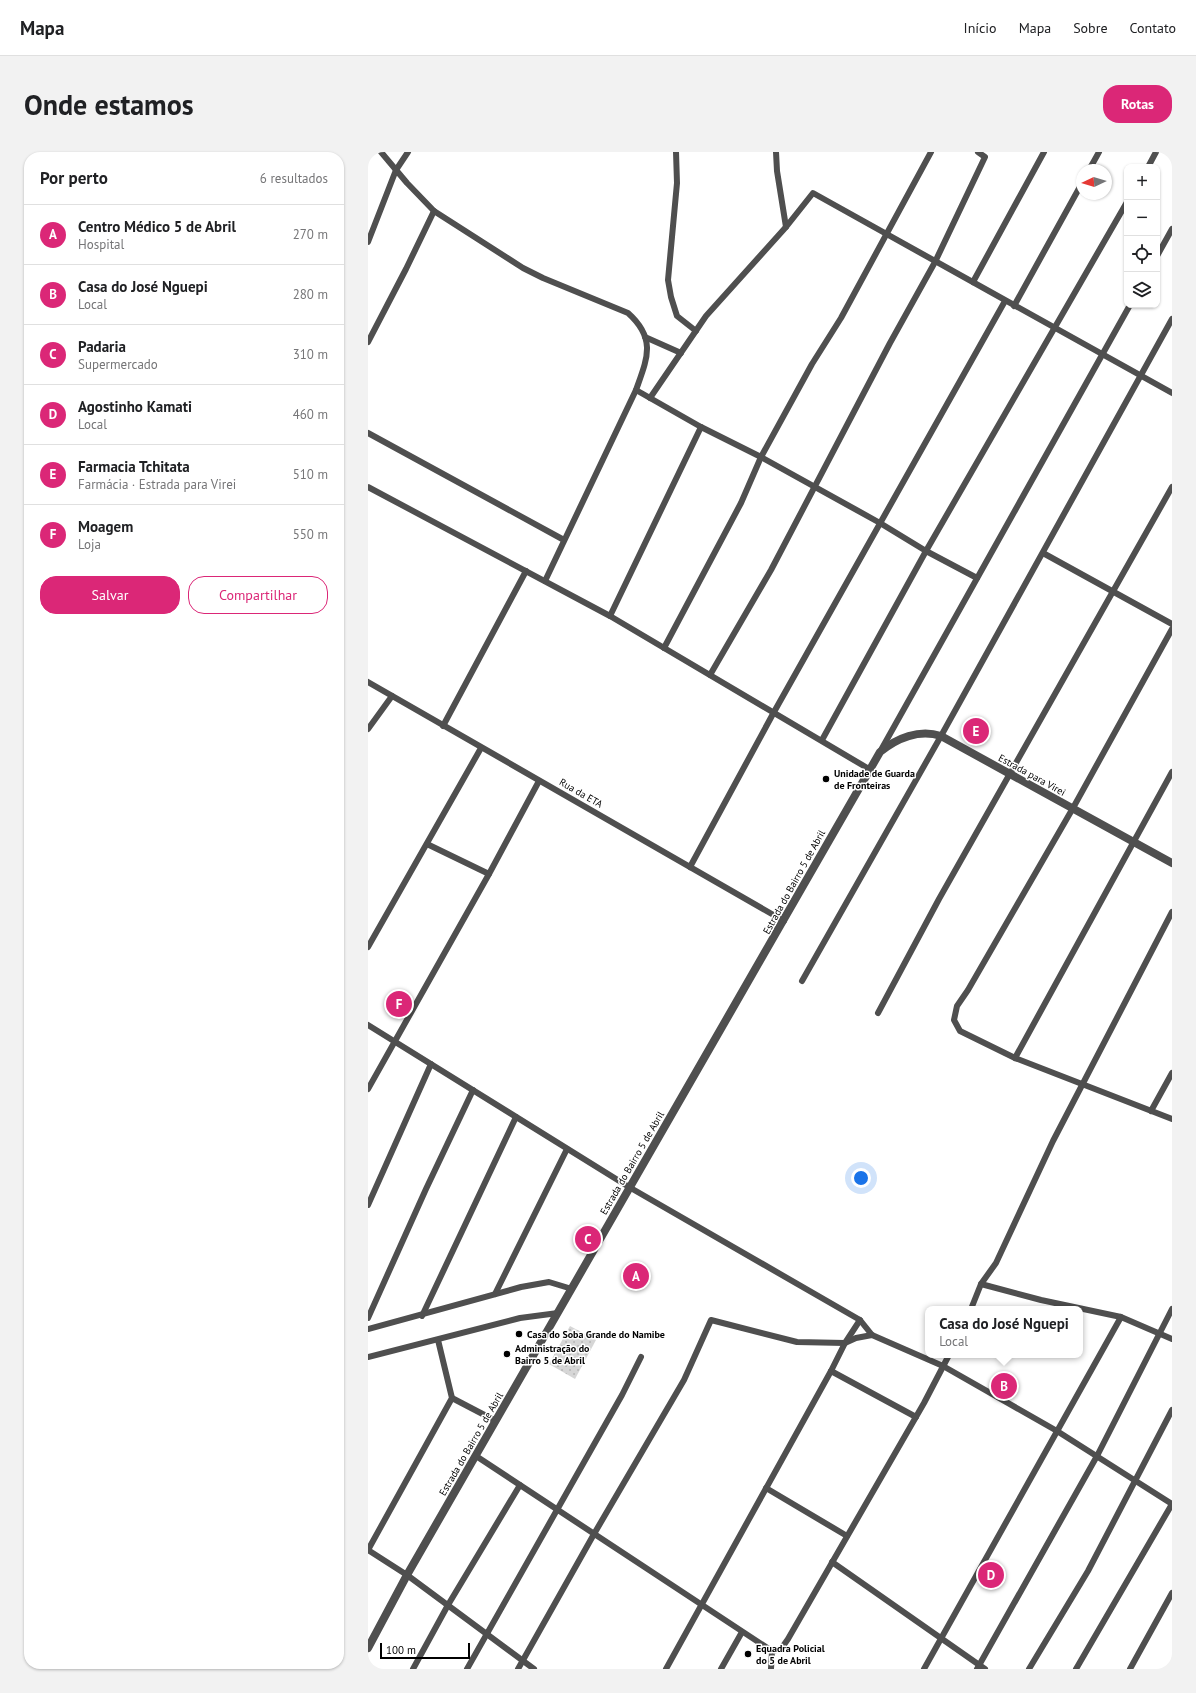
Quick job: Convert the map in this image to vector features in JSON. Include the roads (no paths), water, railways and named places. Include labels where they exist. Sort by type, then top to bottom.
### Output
[{"type":"street","points":[[381,152],[434,211],[523,268],[543,278],[628,313],[638,322],[645,337],[647,359],[636,390],[545,581]]},
{"type":"street","points":[[368,242],[396,170],[408,152]]},
{"type":"street","points":[[676,152],[677,183],[668,288],[677,316],[696,331]]},
{"type":"street","points":[[776,152],[777,171],[786,227]]},
{"type":"street","points":[[664,648],[741,503],[761,457],[812,364],[841,318],[931,152]]},
{"type":"street","points":[[710,675],[770,570],[890,343],[935,262],[985,157],[978,152]]},
{"type":"street","points":[[973,282],[1044,152]]},
{"type":"street","points":[[1093,164],[1100,152]]},
{"type":"street","points":[[1150,164],[1156,152]]},
{"type":"street","points":[[650,398],[706,316],[786,227],[813,193],[1172,394]]},
{"type":"street","points":[[1014,306],[1076,194]]},
{"type":"street","points":[[822,740],[926,551],[1053,328],[1124,207]]},
{"type":"street","points":[[368,342],[434,211]]},
{"type":"street","points":[[1160,251],[1172,229]]},
{"type":"street","points":[[690,867],[774,712],[1005,301]]},
{"type":"street","points":[[880,752],[1128,308]]},
{"type":"street","points":[[802,981],[941,736],[1172,319]]},
{"type":"street","points":[[645,337],[680,353]]},
{"type":"street","points":[[636,390],[701,427],[761,457],[880,523],[926,551],[977,578]]},
{"type":"street","points":[[610,616],[701,427]]},
{"type":"street","points":[[368,433],[564,540]]},
{"type":"street","points":[[368,487],[610,616],[870,769]]},
{"type":"street","points":[[878,1013],[939,899],[1172,487]]},
{"type":"street","points":[[1043,553],[1172,624]]},
{"type":"street","points":[[443,726],[526,571]]},
{"type":"street","points":[[1172,629],[1073,808],[968,990],[957,1006],[954,1020],[960,1031],[1015,1058],[1172,1119]]},
{"type":"street","name":"Rua da ETA","points":[[368,682],[784,921]]},
{"type":"street","points":[[368,729],[392,696]]},
{"type":"street","name":"Estrada para Virei","points":[[880,752],[891,743],[917,734],[933,733],[941,736],[1172,863]]},
{"type":"street","points":[[368,947],[481,748]]},
{"type":"street","name":"Estrada do Bairro 5 de Abril","points":[[368,1648],[407,1575],[880,752]]},
{"type":"street","points":[[1015,1058],[1172,772]]},
{"type":"street","points":[[368,1089],[489,874],[539,780]]},
{"type":"street","points":[[426,844],[489,874]]},
{"type":"street","points":[[972,1306],[982,1284],[996,1263],[1053,1141],[1172,912]]},
{"type":"street","points":[[368,1025],[629,1188],[860,1320],[872,1335],[925,1358]]},
{"type":"street","points":[[368,1205],[432,1064]]},
{"type":"street","points":[[1151,1111],[1172,1073]]},
{"type":"street","points":[[368,1318],[426,1189],[473,1090]]},
{"type":"street","points":[[422,1316],[516,1117]]},
{"type":"street","points":[[495,1294],[567,1149]]},
{"type":"street","points":[[368,1329],[422,1316],[495,1294],[549,1282],[572,1289]]},
{"type":"street","points":[[982,1284],[1069,1306]]},
{"type":"street","points":[[1083,1309],[1121,1317],[1172,1339]]},
{"type":"street","points":[[978,1667],[1097,1456],[1172,1309]]},
{"type":"street","points":[[368,1357],[520,1318],[558,1313]]},
{"type":"street","points":[[924,1669],[1121,1317]]},
{"type":"street","points":[[518,1669],[594,1534],[684,1380],[711,1320],[797,1342],[845,1343],[856,1338],[872,1335]]},
{"type":"street","points":[[666,1669],[831,1371],[845,1343],[860,1320]]},
{"type":"street","points":[[438,1340],[452,1398],[368,1550],[407,1575],[534,1669]]},
{"type":"street","points":[[467,1669],[622,1395],[641,1357]]},
{"type":"street","points":[[925,1358],[944,1366],[1057,1431],[1172,1504],[1076,1669]]},
{"type":"street","points":[[772,1652],[781,1649],[788,1639],[916,1417],[948,1358]]},
{"type":"street","points":[[831,1371],[916,1417]]},
{"type":"street","points":[[452,1398],[496,1421]]},
{"type":"street","points":[[1029,1669],[1088,1571],[1172,1410]]},
{"type":"street","points":[[476,1456],[772,1652]]},
{"type":"street","points":[[412,1669],[448,1605],[520,1485]]},
{"type":"street","points":[[766,1488],[847,1536]]},
{"type":"street","points":[[832,1562],[941,1638],[978,1667],[985,1669]]},
{"type":"street","points":[[1130,1669],[1172,1593]]},
{"type":"street","points":[[721,1669],[742,1632]]},
{"type":"street","points":[[771,1669],[772,1652]]},
{"type":"place","name":"Farmacia Tchitata","points":[[976,731]]},
{"type":"place","name":"Unidade de Guarda de Fronteiras","points":[[826,779]]},
{"type":"place","name":"Moagem","points":[[399,1004]]},
{"type":"place","name":"Padaria","points":[[588,1239]]},
{"type":"place","name":"Centro Médico 5 de Abril","points":[[636,1276]]},
{"type":"place","name":"Casa do Soba Grande do Namibe","points":[[519,1334]]},
{"type":"place","name":"Administração do Bairro 5 de Abril","points":[[507,1354]]},
{"type":"place","name":"Casa do José Nguepi","points":[[1004,1386]]},
{"type":"place","name":"Agostinho Kamati","points":[[991,1575]]},
{"type":"place","name":"Equadra Policial do 5 de Abril","points":[[748,1654]]}]
